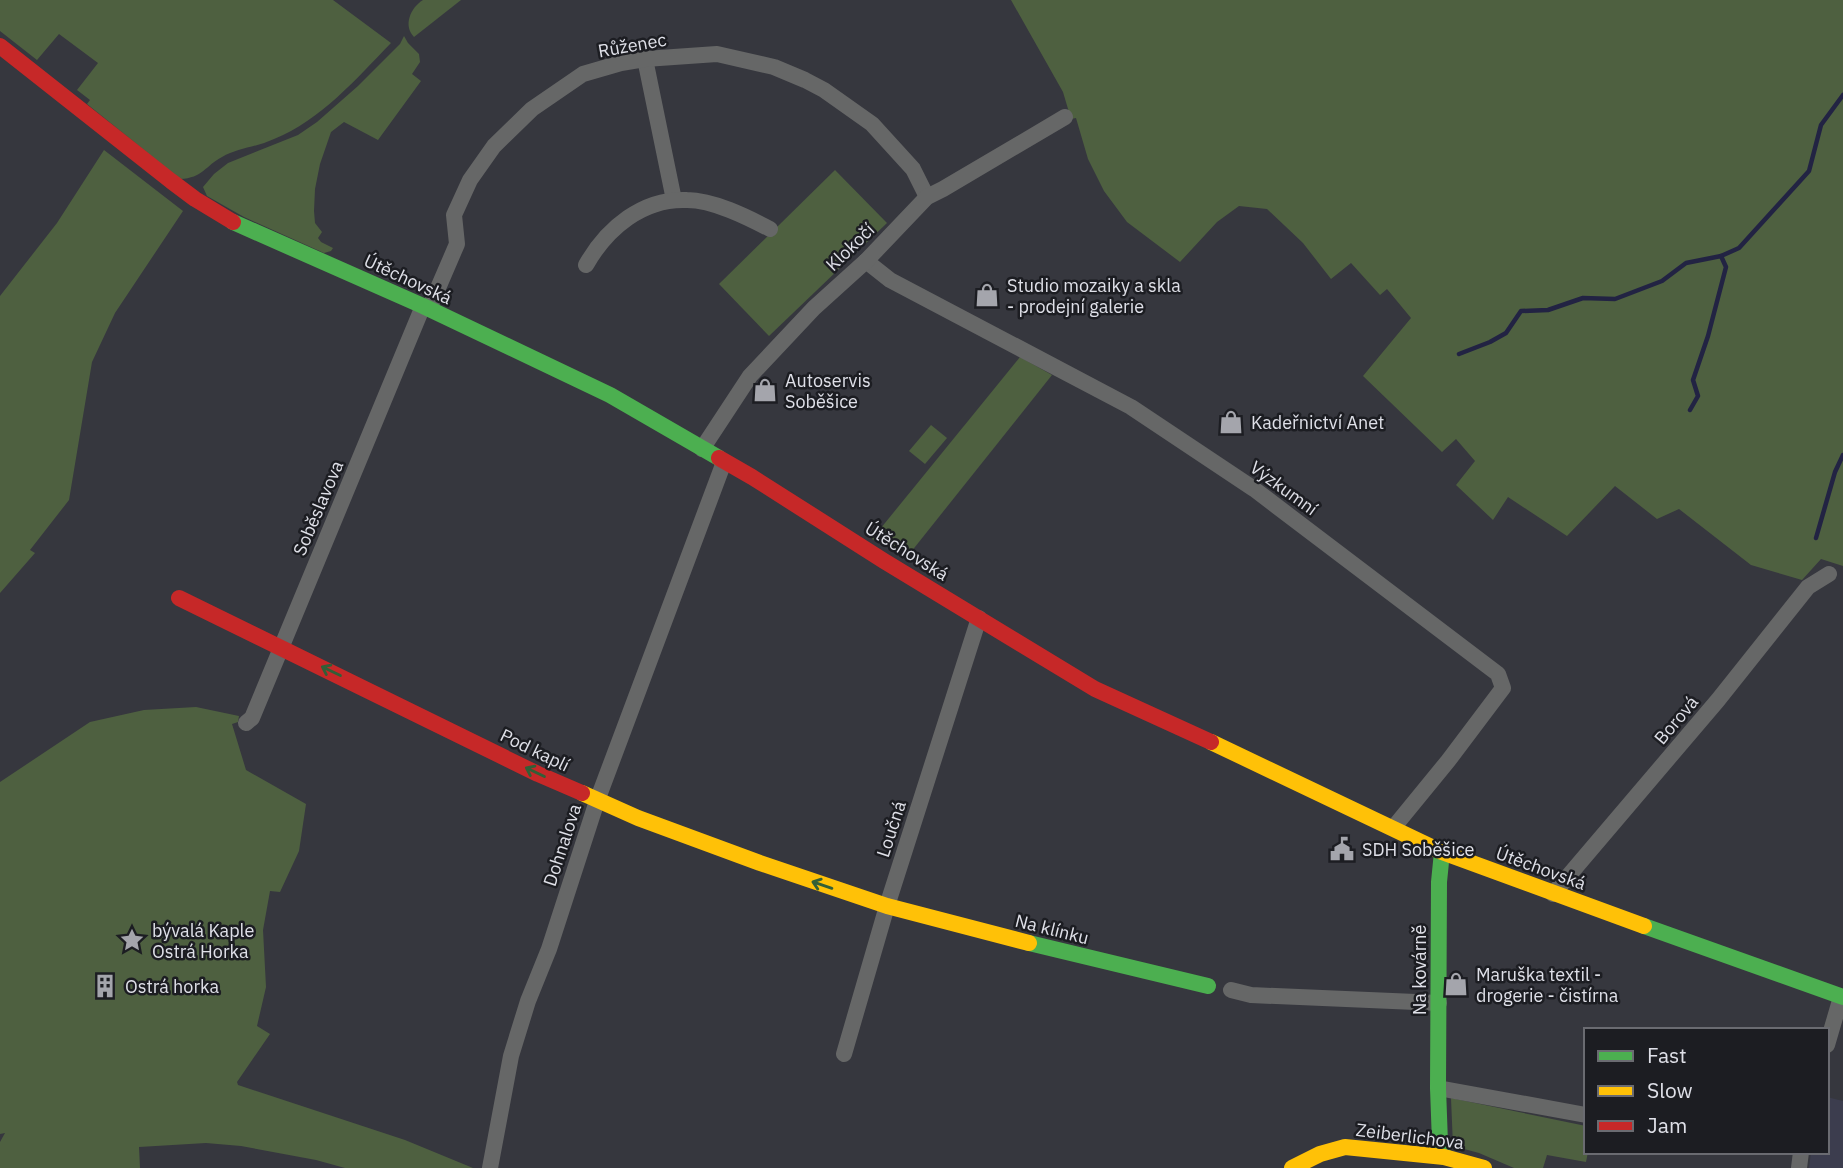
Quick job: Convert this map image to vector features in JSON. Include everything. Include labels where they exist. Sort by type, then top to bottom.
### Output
[{"type":"street","name":"Útěchovská","points":[[0,46],[195,199],[231,221],[426,307],[611,395],[752,477],[1095,689],[1269,768],[1442,852],[1842,997]]},
{"type":"street","name":"Růženec","points":[[426,307],[457,244],[454,215],[470,180],[494,146],[532,109],[583,74],[621,63],[717,54],[774,67],[805,80],[872,124],[913,169],[927,197]]},
{"type":"street","points":[[645,59],[674,200]]},
{"type":"street","name":"Klokočí","points":[[702,449],[750,376],[814,308],[866,261],[927,197],[1065,117]]},
{"type":"street","points":[[586,265],[611,231],[624,219],[646,208],[674,200],[690,200],[720,207],[770,229]]},
{"type":"street","name":"Výzkumní","points":[[866,261],[890,280],[1131,407],[1254,489],[1498,674],[1503,688],[1394,827]]},
{"type":"street","name":"Soběslavova","points":[[246,723],[252,718],[426,307]]},
{"type":"street","name":"Dohnalova","points":[[490,1168],[511,1056],[528,1001],[549,949],[597,801],[724,462]]},
{"type":"street","name":"Borová","points":[[1553,894],[1718,700],[1808,587],[1829,574]]},
{"type":"street","name":"Pod kaplí","points":[[179,598],[597,801],[760,863],[887,906]]},
{"type":"street","name":"Loučná","points":[[844,1054],[887,906],[979,618]]},
{"type":"street","name":"Na kovárně","points":[[1442,852],[1439,882],[1438,1088],[1440,1143],[1446,1163]]},
{"type":"street","name":"Na klínku","points":[[887,906],[1208,986]]},
{"type":"street","points":[[1231,990],[1251,995],[1438,1003]]},
{"type":"street","points":[[1829,1039],[1842,997]]},
{"type":"street","points":[[1438,1088],[1584,1115]]},
{"type":"street","name":"Zeiberlichova","points":[[1292,1168],[1320,1154],[1345,1147],[1484,1168]]},
{"type":"shaded area","points":[[1829,1098],[1843,1101],[1843,1168],[1809,1168],[1811,1154],[1829,1154]]},
{"type":"green space","points":[[0,0],[333,0],[391,43],[337,97],[307,121],[268,142],[228,154],[194,176],[180,179],[87,104],[90,100],[77,90],[98,63],[59,34],[37,60],[0,31]]},
{"type":"green space","points":[[423,0],[461,0],[414,37],[409,28],[410,17]]},
{"type":"green space","points":[[1011,0],[1843,0],[1843,566],[1821,559],[1802,580],[1751,565],[1679,509],[1657,519],[1615,486],[1567,536],[1508,497],[1493,520],[1456,485],[1475,461],[1456,439],[1442,452],[1363,376],[1411,318],[1387,289],[1380,295],[1351,263],[1331,279],[1303,243],[1267,209],[1239,206],[1217,222],[1180,262],[1127,222],[1104,191],[1088,159],[1076,118],[1071,119],[1063,92]]},
{"type":"green space","points":[[404,36],[419,54],[420,62],[412,74],[421,81],[378,140],[344,122],[331,132],[320,164],[315,189],[315,223],[322,232],[318,238],[333,248],[331,251],[324,253],[244,217],[207,196],[203,187],[214,174],[228,163],[298,135],[317,122],[358,86],[400,44]]},
{"type":"green space","points":[[104,150],[183,211],[115,313],[92,362],[69,500],[30,550],[35,553],[0,593],[0,296],[57,223]]},
{"type":"green space","points":[[835,170],[887,223],[769,336],[719,284]]},
{"type":"green space","points":[[1020,357],[1052,375],[907,557],[872,539]]},
{"type":"green space","points":[[931,425],[947,438],[925,464],[909,451]]},
{"type":"green space","points":[[196,707],[239,716],[238,722],[232,724],[246,770],[306,804],[299,851],[280,892],[270,891],[263,930],[266,987],[257,1026],[270,1034],[237,1082],[238,1085],[405,1140],[473,1168],[345,1168],[241,1146],[206,1143],[139,1147],[140,1168],[0,1168],[0,1142],[5,1133],[0,1134],[0,782],[90,722],[144,710]]},
{"type":"green space","points":[[1451,1098],[1584,1126],[1584,1154],[1588,1154],[1586,1162],[1547,1155],[1543,1168],[1514,1168],[1479,1153],[1453,1146]]},
{"type":"waterway","points":[[1459,354],[1506,333],[1521,311],[1548,310],[1583,298],[1615,299],[1662,281],[1686,263],[1721,256],[1739,248],[1809,171],[1821,125],[1843,95]]},
{"type":"waterway","points":[[1690,410],[1698,396],[1693,380],[1726,267],[1721,256]]},
{"type":"waterway","points":[[1816,538],[1835,472],[1843,455]]},
{"type":"traffic: fast","points":[[233,222],[423,306],[610,395],[719,458]]},
{"type":"traffic: fast","points":[[1442,852],[1439,882],[1438,1088],[1440,1143],[1444,1157]]},
{"type":"traffic: fast","points":[[1644,926],[1843,997]]},
{"type":"traffic: fast","points":[[1029,943],[1208,986]]},
{"type":"traffic: slow","points":[[1211,742],[1442,852],[1644,926]]},
{"type":"traffic: slow","points":[[582,793],[638,818],[887,906],[1029,943]]},
{"type":"traffic: slow","points":[[1292,1168],[1320,1154],[1345,1147],[1444,1157],[1484,1168]]},
{"type":"traffic: jam","points":[[0,46],[171,181],[233,222]]},
{"type":"traffic: jam","points":[[719,458],[1095,689],[1211,742]]},
{"type":"traffic: jam","points":[[179,598],[582,793]]},
{"type":"place","name":"Studio mozaiky a skla - prodejní galerie","points":[[987,295]]},
{"type":"place","name":"Autoservis Soběšice","points":[[765,390]]},
{"type":"place","name":"Kadeřnictví Anet","points":[[1231,422]]},
{"type":"place","name":"SDH Soběšice","points":[[1342,849]]},
{"type":"place","name":"bývalá Kaple Ostrá Horka","points":[[132,940]]},
{"type":"place","name":"Maruška textil - drogerie - čistírna","points":[[1456,984]]},
{"type":"place","name":"Ostrá horka","points":[[105,986]]}]
